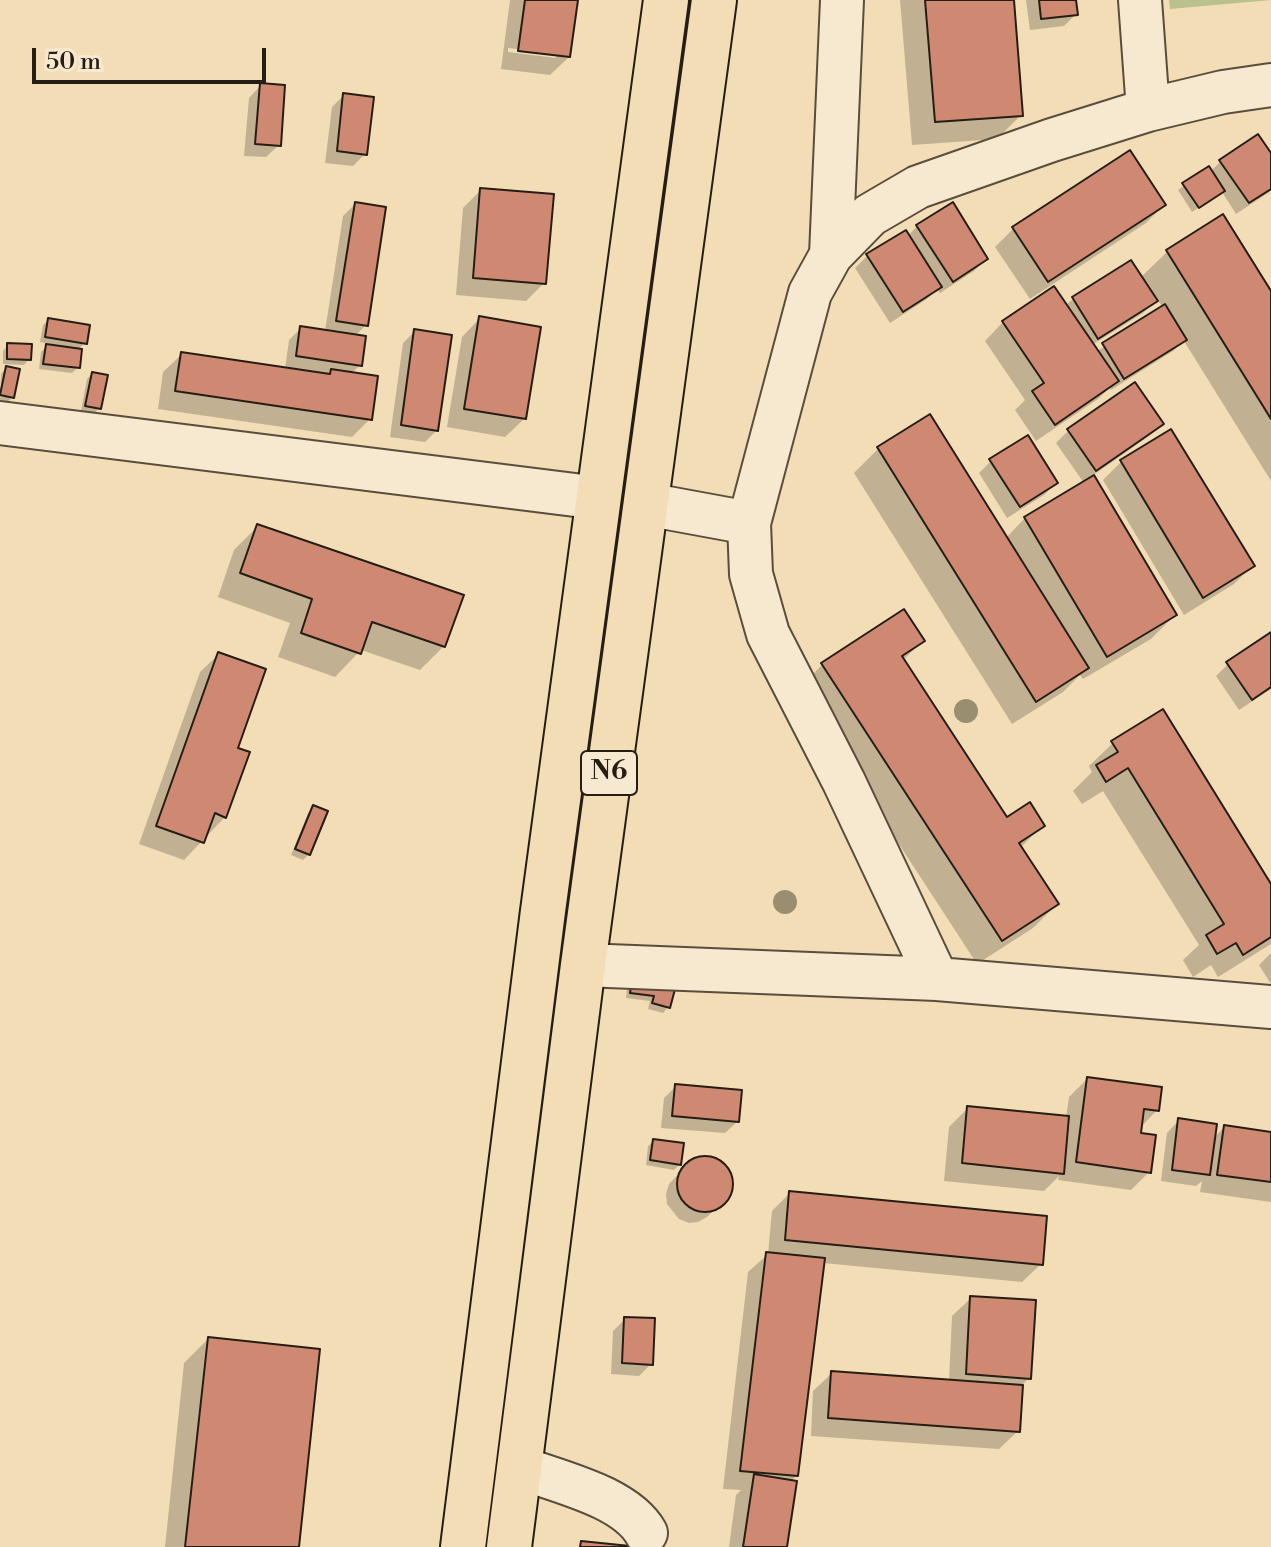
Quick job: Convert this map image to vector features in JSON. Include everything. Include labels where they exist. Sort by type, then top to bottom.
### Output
[{"type":"main road","name":"N6","points":[[463,1547],[537,959],[666,0]]},
{"type":"main road","name":"N6","points":[[509,1547],[583,965],[714,0]]},
{"type":"street","points":[[831,255],[842,0]]},
{"type":"street","points":[[1140,0],[1148,110]]},
{"type":"street","points":[[937,979],[844,782],[768,634],[751,574],[749,523],[810,293],[831,255],[870,215],[918,187],[1148,110],[1223,92],[1271,85]]},
{"type":"street","points":[[0,423],[599,498]]},
{"type":"street","points":[[646,504],[749,523]]},
{"type":"street","points":[[583,965],[937,979],[1271,1007]]},
{"type":"street","points":[[519,1467],[615,1503],[639,1520],[646,1533]]},
{"type":"green space","points":[[1169,0],[1271,0],[1170,9]]},
{"type":"building","points":[[525,0],[578,0],[570,57],[518,51]]},
{"type":"building","points":[[925,0],[1014,0],[1023,116],[935,122]]},
{"type":"building","points":[[1039,0],[1076,0],[1078,15],[1041,19]]},
{"type":"building","points":[[260,83],[285,85],[281,146],[255,144]]},
{"type":"building","points":[[343,93],[374,97],[367,155],[337,151]]},
{"type":"building","points":[[1258,134],[1271,153],[1271,189],[1249,203],[1219,160]]},
{"type":"building","points":[[1130,150],[1166,205],[1048,282],[1012,227]]},
{"type":"building","points":[[1209,166],[1225,191],[1199,208],[1182,183]]},
{"type":"building","points":[[480,188],[554,194],[546,284],[473,278]]},
{"type":"building","points":[[355,202],[386,207],[368,326],[336,321]]},
{"type":"building","points":[[953,202],[988,259],[953,282],[916,225]]},
{"type":"building","points":[[1223,214],[1271,291],[1271,419],[1166,250]]},
{"type":"building","points":[[906,230],[942,287],[903,312],[866,254]]},
{"type":"building","points":[[1131,260],[1158,301],[1098,339],[1072,297]]},
{"type":"building","points":[[1054,286],[1119,381],[1055,425],[1032,391],[1044,383],[1002,321]]},
{"type":"building","points":[[1165,304],[1187,340],[1124,379],[1102,343]]},
{"type":"building","points":[[479,316],[541,327],[526,419],[464,409]]},
{"type":"building","points":[[48,318],[90,325],[87,344],[45,337]]},
{"type":"building","points":[[300,326],[366,336],[362,366],[296,356]]},
{"type":"building","points":[[414,329],[452,335],[438,431],[401,425]]},
{"type":"building","points":[[7,343],[32,344],[31,360],[7,359]]},
{"type":"building","points":[[46,344],[82,349],[80,368],[43,364]]},
{"type":"building","points":[[181,352],[330,374],[331,369],[378,376],[372,420],[175,391]]},
{"type":"building","points":[[6,366],[20,369],[14,398],[0,395]]},
{"type":"building","points":[[92,372],[108,375],[101,409],[85,406]]},
{"type":"building","points":[[1135,382],[1164,424],[1096,471],[1067,429]]},
{"type":"building","points":[[930,414],[1089,668],[1036,702],[877,447]]},
{"type":"building","points":[[1171,429],[1255,566],[1203,598],[1120,460]]},
{"type":"building","points":[[1028,435],[1058,483],[1020,507],[989,459]]},
{"type":"building","points":[[1094,475],[1177,615],[1107,657],[1024,517]]},
{"type":"building","points":[[257,524],[464,595],[445,647],[372,622],[361,654],[301,633],[312,599],[240,573]]},
{"type":"building","points":[[904,609],[925,641],[902,656],[1007,817],[1030,802],[1045,826],[1019,843],[1059,904],[1002,941],[821,663]]},
{"type":"building","points":[[1271,632],[1271,687],[1252,700],[1226,662]]},
{"type":"building","points":[[218,652],[266,669],[238,748],[250,752],[226,818],[215,813],[204,843],[156,826]]},
{"type":"building","points":[[1163,709],[1271,884],[1271,937],[1243,955],[1236,943],[1217,954],[1206,935],[1224,924],[1128,768],[1106,782],[1096,765],[1118,752],[1111,741]]},
{"type":"building","points":[[313,805],[328,811],[310,855],[295,849]]},
{"type":"building","points":[[633,973],[678,978],[670,1008],[652,1003],[654,996],[630,993]]},
{"type":"building","points":[[1087,1077],[1162,1087],[1159,1111],[1144,1109],[1141,1133],[1156,1135],[1151,1173],[1076,1162]]},
{"type":"building","points":[[675,1084],[742,1090],[739,1122],[672,1116]]},
{"type":"building","points":[[967,1106],[1069,1116],[1064,1174],[962,1163]]},
{"type":"building","points":[[1178,1118],[1217,1124],[1210,1175],[1172,1170]]},
{"type":"building","points":[[1224,1125],[1271,1132],[1271,1182],[1217,1175]]},
{"type":"building","points":[[653,1139],[684,1143],[681,1165],[650,1160]]},
{"type":"building","points":[[705,1156],[725,1164],[733,1184],[725,1204],[705,1212],[685,1204],[677,1184],[685,1164]]},
{"type":"building","points":[[789,1191],[1047,1216],[1043,1265],[785,1240]]},
{"type":"building","points":[[766,1252],[825,1258],[798,1476],[740,1471]]},
{"type":"building","points":[[970,1296],[1036,1300],[1031,1379],[966,1374]]},
{"type":"building","points":[[624,1317],[655,1318],[653,1365],[622,1363]]},
{"type":"building","points":[[208,1337],[320,1349],[299,1547],[185,1547]]},
{"type":"building","points":[[831,1371],[1023,1385],[1020,1432],[828,1418]]},
{"type":"building","points":[[754,1474],[797,1481],[787,1547],[743,1547]]},
{"type":"building","points":[[581,1541],[640,1547],[580,1547]]}]
